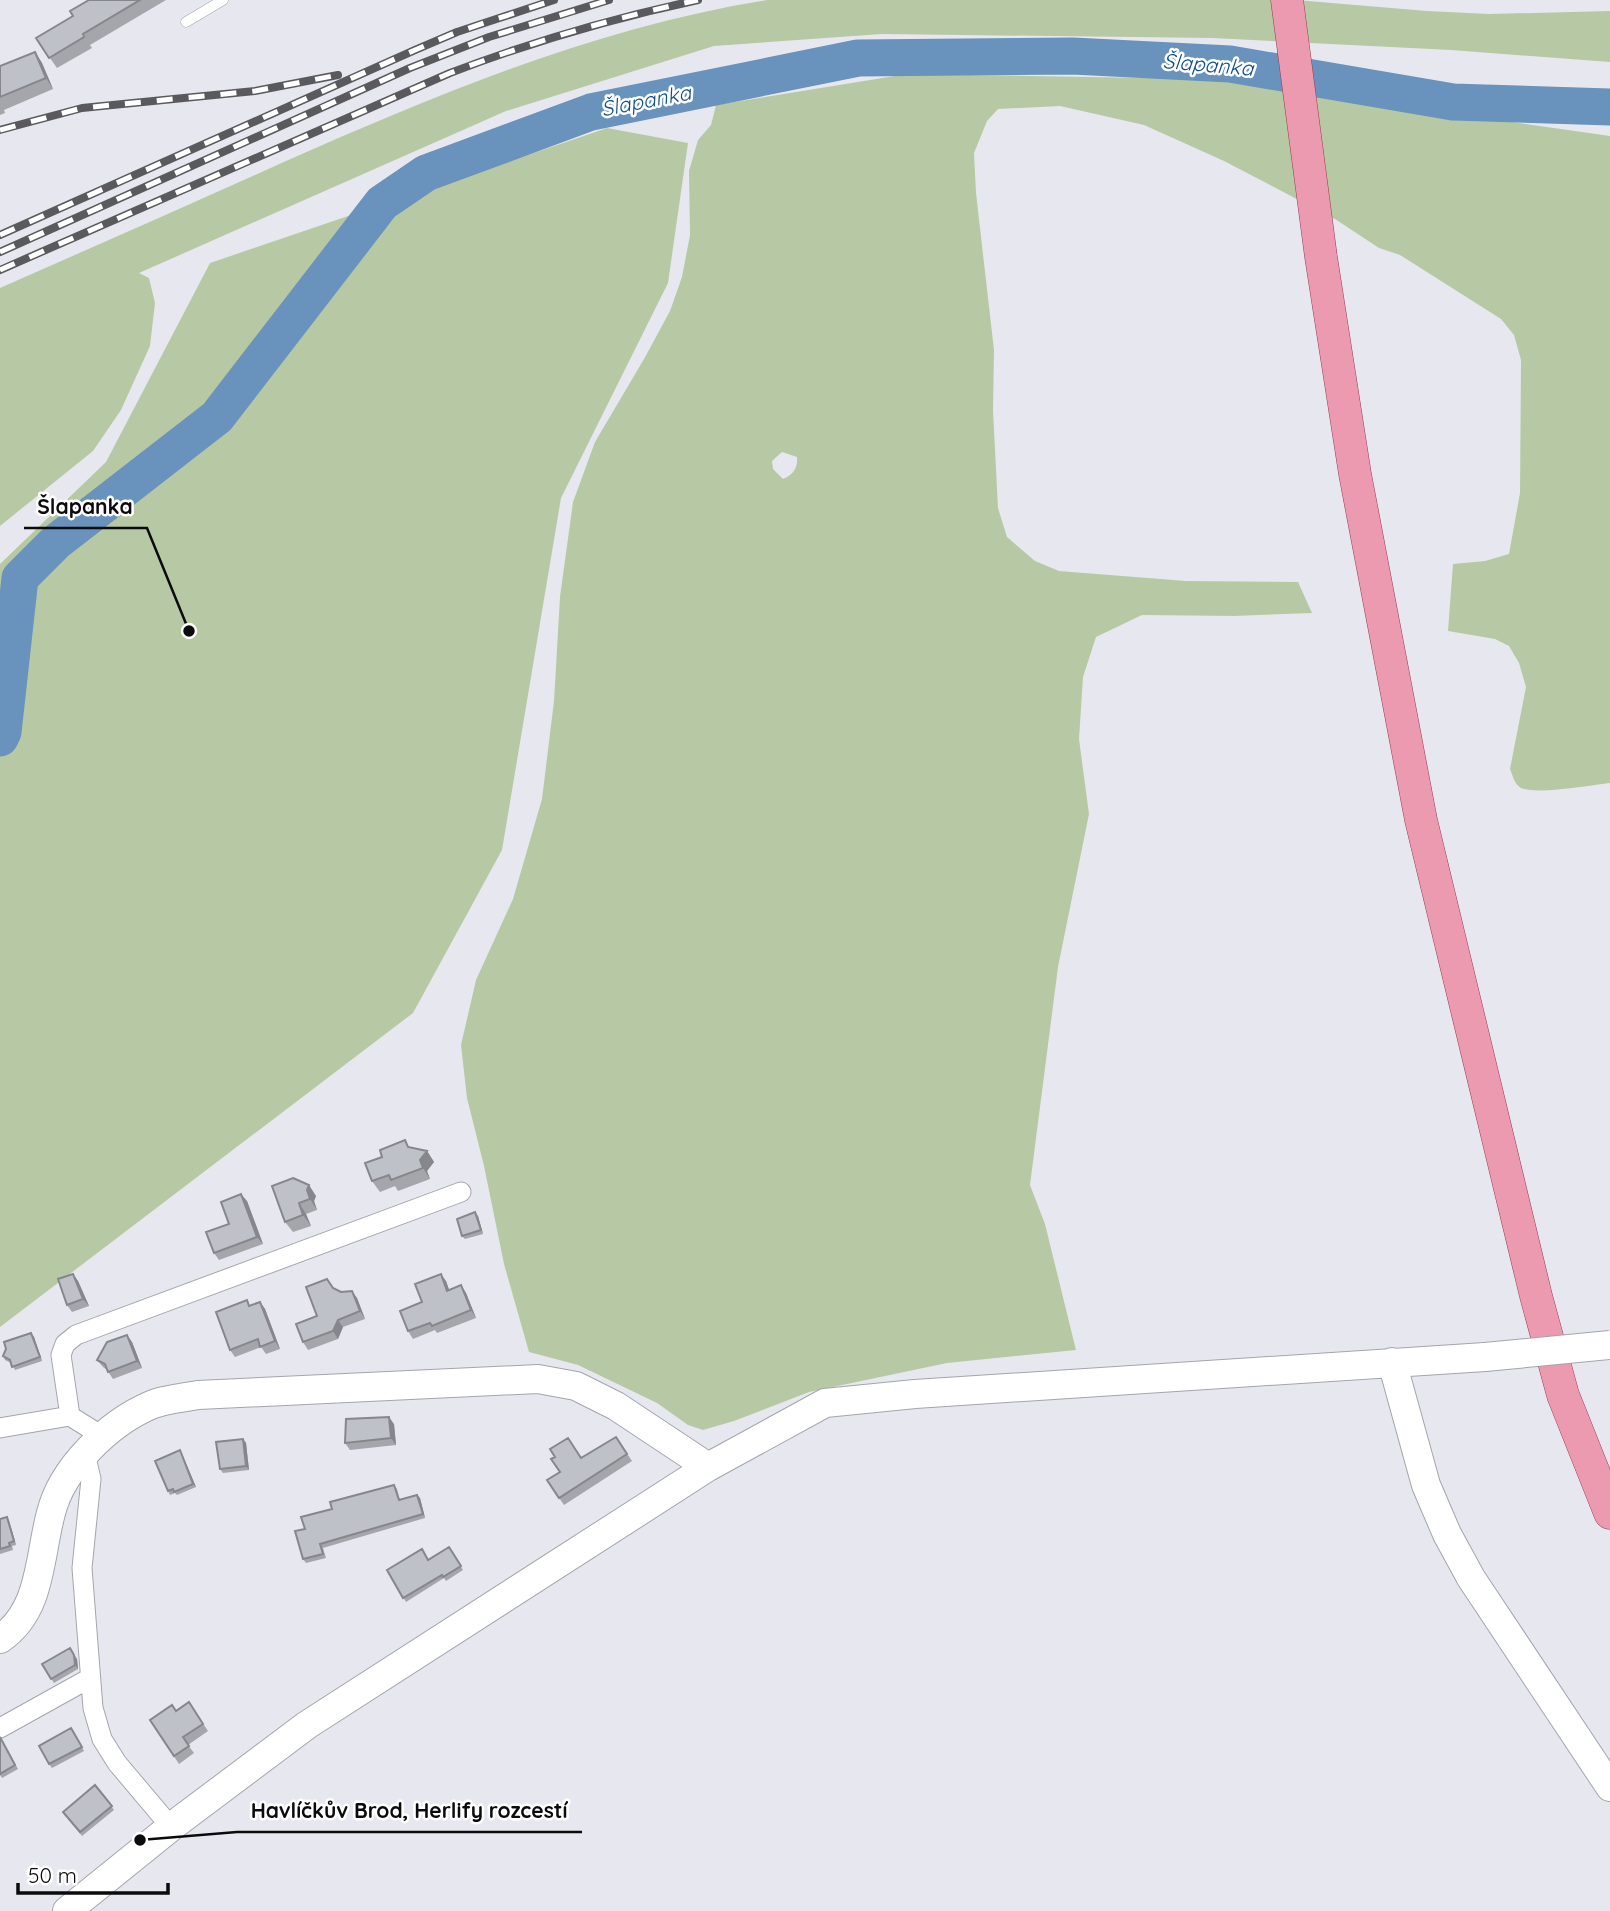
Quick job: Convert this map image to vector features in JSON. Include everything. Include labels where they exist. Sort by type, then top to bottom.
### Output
[{"type":"main road","points":[[1287,0],[1321,257],[1355,474],[1421,820],[1536,1296],[1563,1395],[1610,1513]]},
{"type":"street","points":[[171,1826],[117,1763],[102,1739],[93,1708],[82,1568],[94,1445],[69,1416],[61,1355],[65,1344],[76,1335],[461,1192]]},
{"type":"street","points":[[67,1911],[171,1826],[307,1725],[708,1467],[825,1402],[1610,1345]]},
{"type":"street","points":[[1392,1362],[1426,1485],[1447,1534],[1471,1578],[1610,1787]]},
{"type":"street","points":[[0,1639],[20,1619],[32,1599],[51,1510],[64,1482],[94,1445],[117,1424],[152,1405],[198,1395],[538,1379],[576,1386],[616,1406],[708,1467]]},
{"type":"street","points":[[0,1428],[69,1416]]},
{"type":"street","points":[[0,1728],[90,1678]]},
{"type":"lane","points":[[186,22],[223,0]]},
{"type":"green space","points":[[767,0],[1296,0],[1489,14],[1610,11],[1610,62],[1451,50],[1212,38],[882,34],[714,46],[506,111],[139,273],[149,278],[155,303],[150,346],[121,410],[93,451],[0,526],[0,288],[345,135],[463,87],[582,45],[643,27]]},
{"type":"green space","points":[[907,74],[1210,79],[1610,136],[1610,783],[1551,790],[1521,788],[1510,769],[1526,687],[1519,663],[1509,646],[1495,639],[1448,631],[1453,564],[1485,561],[1509,554],[1520,493],[1521,360],[1514,335],[1501,319],[1400,255],[1379,248],[1335,219],[1224,161],[1144,125],[1060,106],[998,109],[987,121],[974,153],[994,350],[993,411],[998,508],[1007,537],[1035,561],[1059,571],[1186,581],[1298,582],[1312,613],[1142,615],[1096,637],[1083,677],[1079,739],[1089,814],[1058,967],[1030,1185],[1045,1224],[1076,1350],[947,1363],[809,1392],[703,1430],[688,1425],[657,1403],[578,1365],[529,1352],[504,1264],[467,1098],[461,1045],[476,980],[513,899],[542,799],[554,701],[560,597],[573,502],[595,442],[670,311],[682,277],[690,235],[689,171],[698,140],[711,125],[716,105]],"holes":[[[782,452],[797,457],[796,468],[787,477],[783,479],[773,469],[772,461]]]},
{"type":"green space","points":[[607,128],[688,143],[668,283],[561,498],[502,850],[413,1013],[0,1327],[0,564],[106,462],[210,263]]},
{"type":"building","points":[[89,0],[140,0],[49,58],[36,38],[73,16],[70,11]]},
{"type":"building","points":[[35,52],[46,78],[0,97],[0,66]]},
{"type":"building","points":[[405,1140],[408,1147],[427,1151],[420,1160],[423,1168],[391,1180],[389,1175],[372,1181],[365,1163],[382,1157],[380,1150]]},
{"type":"building","points":[[293,1178],[309,1185],[307,1190],[310,1199],[299,1203],[303,1215],[285,1222],[272,1186]]},
{"type":"building","points":[[241,1194],[257,1237],[214,1253],[206,1232],[229,1224],[221,1202]]},
{"type":"building","points":[[475,1212],[481,1230],[462,1236],[457,1219]]},
{"type":"building","points":[[73,1274],[83,1299],[67,1305],[58,1279]]},
{"type":"building","points":[[441,1274],[447,1291],[461,1285],[471,1310],[432,1326],[430,1323],[408,1331],[400,1311],[422,1302],[415,1284]]},
{"type":"building","points":[[327,1279],[333,1288],[341,1292],[352,1291],[360,1311],[338,1320],[333,1331],[303,1342],[296,1324],[317,1316],[306,1287]]},
{"type":"building","points":[[247,1300],[249,1306],[260,1302],[275,1341],[260,1347],[258,1339],[230,1350],[216,1312]]},
{"type":"building","points":[[31,1333],[40,1357],[12,1367],[10,1360],[3,1356],[6,1349],[4,1342]]},
{"type":"building","points":[[127,1335],[137,1361],[108,1372],[105,1364],[97,1360],[107,1342]]},
{"type":"building","points":[[389,1417],[391,1438],[345,1443],[346,1419]]},
{"type":"building","points":[[616,1437],[627,1454],[559,1498],[547,1480],[560,1472],[551,1459],[555,1457],[550,1449],[568,1438],[581,1458]]},
{"type":"building","points":[[243,1439],[246,1466],[220,1469],[216,1442]]},
{"type":"building","points":[[180,1450],[193,1484],[174,1492],[173,1489],[168,1491],[155,1461]]},
{"type":"building","points":[[394,1485],[399,1500],[417,1495],[423,1514],[320,1544],[323,1554],[303,1559],[295,1531],[305,1529],[301,1517],[332,1509],[330,1502]]},
{"type":"building","points":[[7,1517],[14,1541],[9,1543],[10,1546],[0,1549],[0,1519]]},
{"type":"building","points":[[449,1547],[461,1566],[403,1598],[387,1570],[422,1549],[428,1560]]},
{"type":"building","points":[[70,1648],[75,1665],[51,1679],[42,1664]]},
{"type":"building","points":[[189,1702],[203,1724],[183,1737],[189,1746],[174,1756],[150,1720],[172,1705],[176,1711]]},
{"type":"building","points":[[71,1728],[82,1747],[49,1764],[39,1746]]},
{"type":"building","points":[[0,1737],[15,1765],[0,1774]]},
{"type":"building","points":[[95,1785],[112,1806],[80,1832],[63,1812]]},
{"type":"waterway","name":"Šlapanka","points":[[0,738],[3,732],[20,578],[56,542],[217,417],[382,203],[426,173],[591,112],[858,58],[1073,56],[1230,64],[1453,102],[1610,107]]},
{"type":"railway","points":[[0,235],[457,32],[554,0]]},
{"type":"railway","points":[[0,252],[410,68],[489,37],[609,0]]},
{"type":"railway","points":[[0,270],[450,73],[572,32],[698,0]]},
{"type":"railway","points":[[0,130],[82,108],[255,91],[338,75]]},
{"type":"place","name":"Šlapanka","points":[[189,631]]},
{"type":"place","name":"Havlíčkův Brod, Herlify rozcestí","points":[[140,1840]]}]
